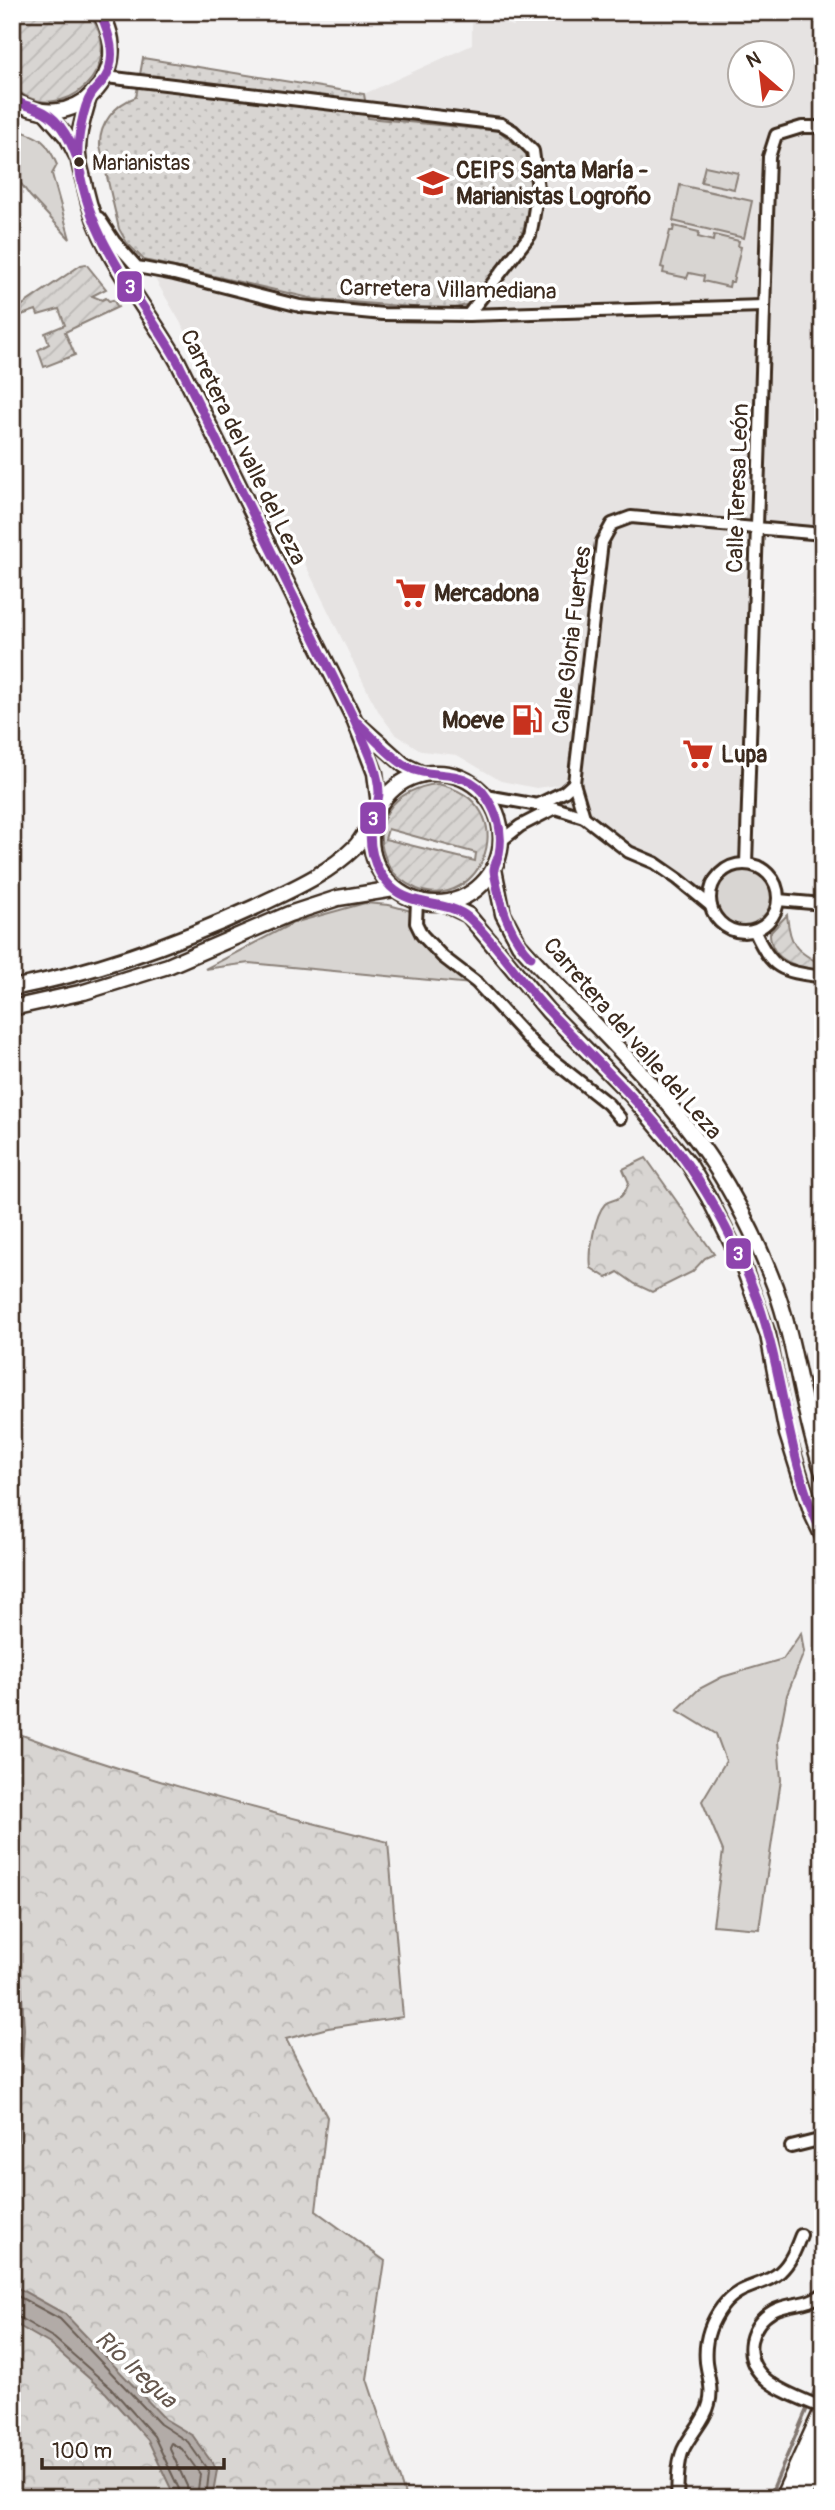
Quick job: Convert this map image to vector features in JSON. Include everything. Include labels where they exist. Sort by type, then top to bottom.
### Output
[{"type":"highway","points":[[785,2498],[823,2414]]},
{"type":"highway","points":[[800,2498],[823,2450]]},
{"type":"main road","points":[[12,99],[20,105],[56,113],[68,110],[89,97],[106,77],[110,66],[112,44],[101,13]]},
{"type":"main road","name":"Carretera del valle del Leza","points":[[78,157],[82,121],[89,97]]},
{"type":"main road","name":"Carretera del valle del Leza","points":[[45,112],[67,137],[78,157],[99,232],[115,266],[160,330],[178,362],[355,720],[375,773],[379,805]]},
{"type":"main road","name":"Carretera del valle del Leza","points":[[355,720],[404,765],[423,774]]},
{"type":"main road","points":[[12,988],[77,974],[155,949],[303,885],[336,864],[358,845],[379,805],[389,792],[402,782],[423,774],[455,775],[477,787],[486,796],[498,817],[501,841],[494,869],[478,888],[468,895],[445,904],[417,901],[394,889],[383,878],[371,851],[372,821]]},
{"type":"main road","name":"Carretera del valle del Leza","points":[[494,869],[503,914],[519,944],[684,1125],[713,1164],[735,1202],[754,1240],[782,1309],[823,1473]]},
{"type":"main road","points":[[12,1008],[84,992],[168,966],[289,914],[338,898],[394,889]]},
{"type":"main road","name":"Carretera del valle del Leza","points":[[445,904],[468,915],[548,1011],[630,1094],[689,1164],[737,1254],[761,1314],[787,1434],[823,1537]]},
{"type":"street","points":[[106,77],[501,124],[513,131],[533,151],[538,188],[530,235],[468,315]]},
{"type":"street","name":"Calle Teresa León","points":[[746,864],[769,158],[776,135],[797,129],[823,127]]},
{"type":"street","name":"Carretera Villamediana","points":[[88,199],[114,242],[137,267],[300,306],[383,314],[468,315],[763,306]]},
{"type":"street","name":"Calle Gloria Fuertes","points":[[574,783],[602,542],[612,524],[631,517],[823,534]]},
{"type":"street","points":[[537,805],[564,792],[574,783],[584,817]]},
{"type":"street","points":[[486,796],[555,808],[584,817],[629,852],[655,863],[711,906]]},
{"type":"street","points":[[501,841],[520,826],[555,808]]},
{"type":"street","points":[[693,890],[715,880],[726,869],[746,864],[766,872],[777,890],[778,900],[773,916],[755,932],[730,929],[715,916],[711,906],[710,896],[715,880]]},
{"type":"street","points":[[778,900],[823,904]]},
{"type":"street","points":[[417,901],[416,923],[422,935],[443,957],[477,983],[536,1047],[608,1104],[620,1118]]},
{"type":"street","points":[[755,932],[764,950],[777,966],[792,973],[823,977]]},
{"type":"street","points":[[791,2147],[823,2140]]},
{"type":"street","points":[[677,2498],[680,2460],[709,2404],[711,2391],[706,2348],[709,2330],[715,2317],[736,2294],[782,2271],[790,2261],[802,2235]]},
{"type":"street","points":[[823,2294],[809,2302],[788,2305],[767,2314],[751,2339],[751,2357],[758,2371],[775,2386],[823,2408]]},
{"type":"shaded area","points":[[507,12],[823,12],[823,534],[757,527],[746,864],[726,869],[718,876],[710,896],[701,898],[602,830],[555,808],[573,783],[536,788],[501,781],[457,755],[422,751],[395,734],[370,696],[218,387],[144,260],[127,243],[119,229],[113,207],[99,134],[103,124],[126,101],[136,97],[143,58],[364,94],[472,45],[472,14],[514,26]]},
{"type":"green space","points":[[12,12],[87,12],[99,32],[102,52],[96,71],[85,86],[69,97],[51,102],[31,98],[12,86]]},
{"type":"green space","points":[[143,58],[364,94],[368,118],[499,131],[526,153],[534,179],[524,228],[513,251],[469,304],[449,310],[314,299],[144,260],[127,243],[119,229],[100,146],[102,130],[110,116],[121,105],[136,97]]},
{"type":"green space","points":[[12,128],[41,140],[53,156],[57,165],[52,174],[70,239],[30,196],[12,171]]},
{"type":"green space","points":[[705,166],[738,173],[734,189],[701,182]]},
{"type":"green space","points":[[680,185],[752,201],[744,238],[673,221]]},
{"type":"green space","points":[[674,226],[699,232],[698,237],[713,241],[714,235],[739,241],[738,246],[741,247],[733,282],[730,282],[729,287],[703,281],[704,276],[689,273],[687,278],[663,273],[664,268],[661,267],[670,231],[673,231]]},
{"type":"green space","points":[[86,264],[106,289],[92,296],[113,300],[118,307],[65,332],[75,355],[44,367],[38,350],[49,344],[45,333],[65,325],[59,309],[38,315],[36,310],[16,317],[14,311]]},
{"type":"green space","points":[[438,784],[465,795],[481,812],[487,833],[485,853],[475,872],[460,886],[440,892],[417,889],[401,880],[389,866],[383,850],[381,836],[388,810],[397,800],[422,787]],"holes":[[[388,829],[476,853],[475,861],[385,839]]]},
{"type":"green space","points":[[743,869],[754,871],[763,877],[769,886],[769,908],[763,917],[754,923],[743,925],[732,923],[723,917],[717,908],[715,897],[717,886],[723,877],[732,871]]},
{"type":"green space","points":[[365,903],[389,905],[422,914],[425,937],[472,984],[249,963],[205,969],[293,923]]},
{"type":"green space","points":[[787,915],[792,940],[806,956],[823,965],[823,971],[788,962],[775,951],[770,933]]},
{"type":"green space","points":[[646,1158],[714,1254],[705,1258],[692,1272],[652,1292],[618,1272],[607,1278],[591,1268],[593,1234],[601,1210],[625,1191],[629,1183],[623,1169]]},
{"type":"green space","points":[[801,1633],[804,1652],[787,1695],[778,1741],[781,1780],[759,1929],[713,1925],[723,1851],[702,1801],[726,1761],[716,1734],[677,1710],[699,1689],[722,1677],[783,1659]]},
{"type":"green space","points":[[12,1724],[14,1732],[153,1779],[388,1842],[403,2017],[328,2028],[286,2039],[327,2117],[316,2211],[385,2261],[367,2379],[406,2498],[12,2498]]},
{"type":"water","points":[[12,1967],[21,1980],[24,2029],[18,2140],[12,2162]]},
{"type":"water","points":[[12,2271],[16,2287],[65,2314],[165,2419],[193,2436],[217,2470],[212,2498],[170,2498],[173,2493],[148,2440],[106,2393],[50,2344],[12,2322]]},
{"type":"waterway","points":[[769,2498],[823,2371]]},
{"type":"transit line","name":"3","points":[[100,12],[109,37],[111,62],[105,78],[85,108],[78,151],[83,186],[91,214],[116,265],[178,362],[355,721],[373,764],[379,792],[370,836],[376,864],[385,880],[400,894],[450,908],[469,918],[541,1003],[644,1110],[700,1183],[742,1261],[758,1301],[801,1479],[823,1536]]},
{"type":"transit line","name":"3","points":[[12,99],[44,112],[58,123],[73,148],[82,174]]},
{"type":"transit line","name":"3","points":[[358,723],[387,752],[406,766],[416,771],[459,777],[469,781],[487,798],[495,811],[500,832],[499,854],[494,870],[499,896],[513,932],[531,957]]},
{"type":"place","name":"Marianistas","points":[[79,162]]},
{"type":"place","name":"CEIPS Santa María - Marianistas Logroño","points":[[433,183]]},
{"type":"place","name":"Mercadona","points":[[411,593]]},
{"type":"place","name":"Moeve","points":[[527,720]]},
{"type":"place","name":"Lupa","points":[[698,754]]},
{"type":"water label","name":"Río Iregua","points":[[136,2369]]}]
